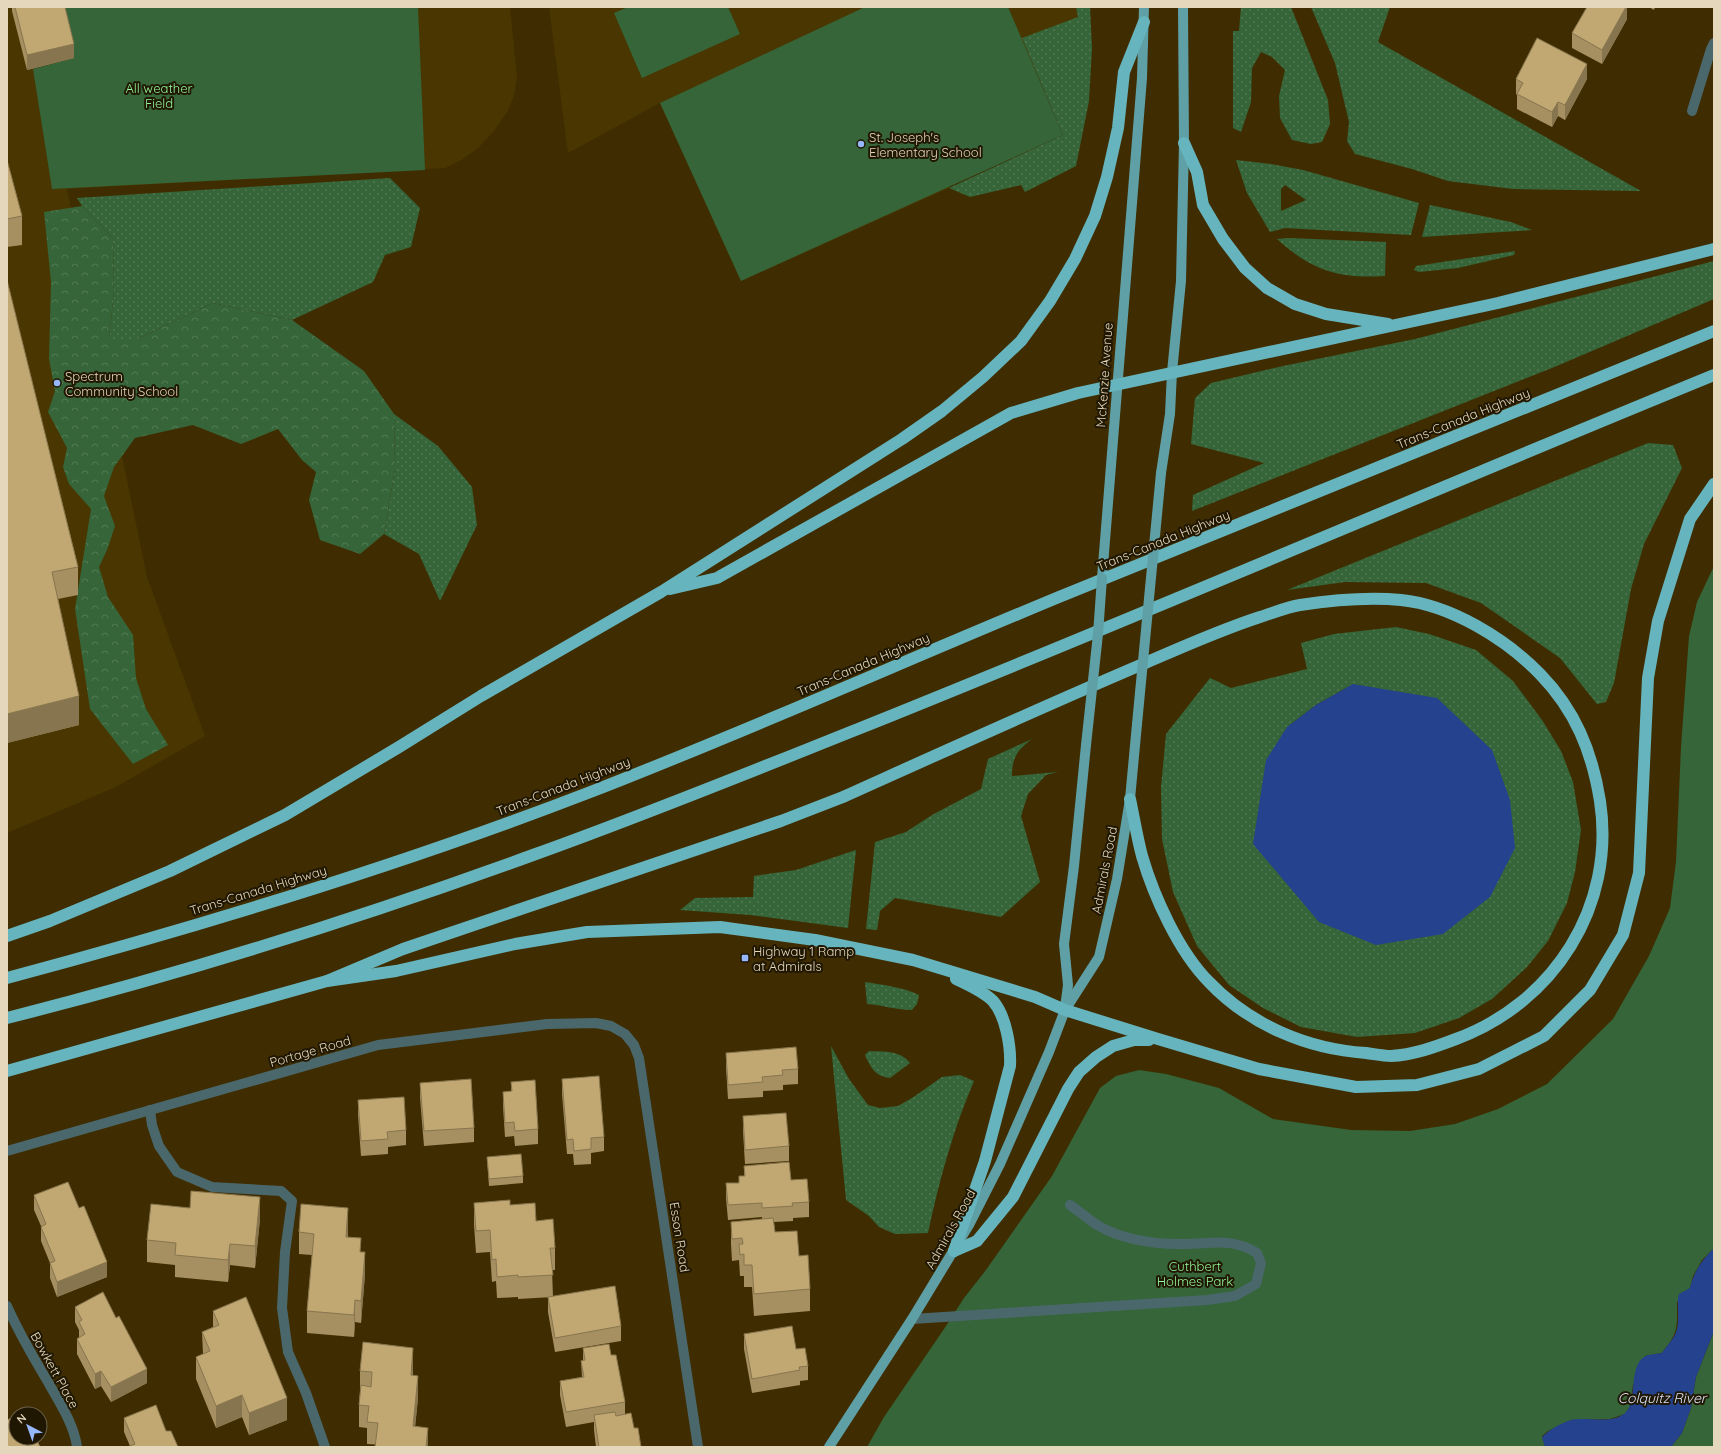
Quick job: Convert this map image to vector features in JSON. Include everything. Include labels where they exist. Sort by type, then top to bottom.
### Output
[{"type":"highway","points":[[7,936],[50,921],[170,871],[285,815],[400,747],[481,696],[661,592],[902,439],[942,411],[984,377],[1020,340],[1050,301],[1075,259],[1095,216],[1107,177],[1118,128],[1124,72],[1144,22]]},
{"type":"highway","points":[[1184,143],[1197,172],[1203,205],[1223,239],[1240,262],[1267,288],[1295,304],[1326,314],[1395,325]]},
{"type":"highway","points":[[661,592],[717,578],[1011,413],[1078,393],[1498,303],[1714,249]]},
{"type":"highway","name":"Trans-Canada Highway","points":[[7,978],[92,955],[333,882],[445,845],[590,792],[718,741],[1059,597],[1714,331]]},
{"type":"highway","points":[[7,1018],[93,996],[284,939],[378,909],[534,855],[690,796],[1069,643],[1714,374]]},
{"type":"highway","points":[[327,981],[396,972],[515,944],[586,932],[720,927],[815,940],[913,960],[1035,997],[1065,1010],[1259,1069],[1356,1087],[1417,1085],[1479,1069],[1544,1036],[1590,990],[1622,935],[1639,873],[1648,678],[1658,621],[1690,519],[1714,484]]},
{"type":"highway","points":[[7,1071],[327,981],[403,949],[781,821],[843,797],[1227,627],[1296,606],[1358,600],[1404,600],[1435,608],[1466,621],[1500,641],[1528,662],[1556,691],[1576,722],[1590,757],[1598,788],[1602,815],[1601,852],[1596,889],[1582,928],[1558,966],[1524,1002],[1479,1031],[1430,1049],[1391,1056],[1347,1052],[1301,1040],[1263,1024],[1235,1005],[1207,980],[1181,945],[1162,907],[1143,858],[1130,799]]},
{"type":"highway","points":[[913,960],[968,985],[993,1002],[1005,1024],[1010,1055],[1010,1066],[985,1162],[954,1251]]},
{"type":"highway","points":[[954,1251],[977,1241],[1013,1197],[1068,1089],[1079,1072],[1096,1057],[1113,1046],[1134,1040],[1158,1039]]},
{"type":"main road","name":"McKenzie Avenue","points":[[1086,745],[1098,634],[1116,385],[1142,78],[1144,7]]},
{"type":"main road","points":[[1172,372],[1181,281],[1184,143],[1183,7]]},
{"type":"main road","name":"Admirals Road","points":[[830,1447],[970,1225],[1000,1164],[1065,1010],[1099,958],[1117,879],[1130,799],[1161,473],[1170,414],[1172,372]]},
{"type":"main road","name":"Admirals Road","points":[[1065,1010],[1068,985],[1064,944],[1074,866],[1086,745]]},
{"type":"street","points":[[1692,111],[1714,43]]},
{"type":"street","name":"Portage Road","points":[[7,1151],[378,1045],[546,1024],[596,1023],[611,1026],[625,1034]]},
{"type":"street","name":"Esson Road","points":[[625,1034],[634,1045],[639,1058],[698,1447]]},
{"type":"street","points":[[150,1110],[152,1125],[159,1146],[177,1172],[212,1187],[281,1191],[292,1200],[285,1252],[282,1308],[288,1352],[306,1393],[325,1447]]},
{"type":"street","points":[[912,1319],[1207,1300],[1235,1296],[1256,1284],[1261,1263],[1258,1253],[1247,1246],[1216,1241],[1181,1244],[1142,1240],[1120,1234],[1098,1225],[1070,1205]]},
{"type":"street","name":"Bowkett Place","points":[[7,1306],[17,1329],[65,1411],[76,1440],[77,1447]]},
{"type":"shaded area","name":"Spectrum Community School","points":[[7,7],[510,7],[517,77],[514,96],[507,112],[494,131],[478,148],[461,160],[445,168],[67,189],[147,577],[205,736],[116,787],[7,833]]},
{"type":"shaded area","name":"St. Joseph's Elementary School","points":[[549,7],[1076,7],[1078,17],[949,188],[741,281],[660,103],[568,153]]},
{"type":"green space","name":"All weather Field","points":[[61,7],[418,7],[425,170],[52,189],[33,69],[74,58]]},
{"type":"green space","points":[[628,7],[728,7],[740,34],[642,78],[614,13]]},
{"type":"green space","name":"St. Joseph's Elementary School","points":[[865,7],[1008,7],[1063,135],[741,281],[660,103]]},
{"type":"green space","points":[[1076,7],[1090,7],[1092,48],[1089,101],[1076,166],[1025,192],[1021,185],[970,197],[949,188],[1063,135],[1022,38],[1078,17]]},
{"type":"green space","points":[[1241,7],[1291,7],[1328,100],[1330,124],[1322,142],[1311,144],[1292,140],[1280,118],[1279,96],[1285,70],[1272,57],[1261,52],[1252,68],[1251,102],[1241,132],[1233,128],[1233,31],[1239,31]]},
{"type":"green space","points":[[1311,7],[1390,7],[1378,42],[1641,191],[1513,189],[1448,181],[1412,169],[1355,154],[1347,141],[1349,122],[1335,63]]},
{"type":"green space","points":[[1236,160],[1271,164],[1303,170],[1419,203],[1411,235],[1285,228],[1270,232],[1247,193]],"holes":[[[1285,185],[1306,200],[1281,211],[1281,189]]]},
{"type":"green space","points":[[390,178],[420,208],[411,247],[385,255],[373,282],[292,320],[213,303],[137,339],[109,339],[114,292],[113,238],[82,206],[77,198]]},
{"type":"green space","points":[[1430,205],[1511,222],[1532,230],[1422,237]]},
{"type":"green space","points":[[82,206],[113,238],[114,292],[109,339],[137,339],[213,303],[292,320],[364,371],[394,414],[395,469],[384,534],[360,554],[320,540],[309,500],[316,472],[302,460],[278,429],[241,444],[193,425],[135,438],[114,467],[104,496],[115,526],[107,550],[99,567],[108,597],[133,635],[136,678],[146,709],[168,745],[133,764],[90,709],[75,609],[91,509],[69,484],[63,467],[67,448],[48,412],[55,391],[49,359],[51,282],[44,212]]},
{"type":"green space","points":[[1289,238],[1386,242],[1385,276],[1354,276],[1327,271],[1302,259],[1277,239]]},
{"type":"green space","points":[[1515,251],[1514,255],[1458,268],[1419,272],[1414,270],[1416,266]]},
{"type":"green space","points":[[1714,261],[1714,299],[1552,368],[1192,511],[1193,495],[1264,463],[1191,444],[1195,398],[1211,383],[1283,366],[1415,339]]},
{"type":"green space","points":[[394,414],[438,446],[472,487],[477,525],[440,601],[419,554],[384,534],[395,469]]},
{"type":"green space","points":[[1648,443],[1673,445],[1682,468],[1644,544],[1631,589],[1614,683],[1606,702],[1597,704],[1560,658],[1481,603],[1426,583],[1345,582],[1287,590]]},
{"type":"green space","name":"Cuthbert Holmes Park","points":[[1714,566],[1714,1248],[1702,1260],[1693,1276],[1690,1288],[1677,1302],[1677,1324],[1672,1340],[1662,1353],[1645,1356],[1633,1385],[1630,1406],[1625,1414],[1610,1419],[1571,1420],[1548,1431],[1542,1436],[1545,1447],[867,1447],[884,1417],[964,1298],[986,1270],[1052,1176],[1100,1088],[1116,1076],[1139,1070],[1166,1074],[1219,1088],[1273,1119],[1351,1130],[1410,1131],[1455,1124],[1498,1109],[1547,1084],[1613,1019],[1649,956],[1670,908],[1676,862],[1681,747],[1689,636],[1697,602]]},
{"type":"green space","points":[[1396,627],[1429,634],[1476,650],[1513,681],[1542,720],[1561,751],[1573,782],[1581,830],[1575,872],[1567,903],[1548,941],[1527,967],[1492,999],[1459,1018],[1415,1033],[1357,1037],[1301,1027],[1263,1008],[1229,985],[1197,946],[1173,892],[1162,839],[1161,787],[1166,734],[1210,678],[1231,688],[1307,669],[1301,643],[1334,634]],"holes":[[[1353,684],[1287,727],[1316,705]]]},
{"type":"green space","points":[[1032,739],[1016,755],[1013,764],[1012,776],[1058,772],[1046,775],[1028,794],[1021,816],[1040,882],[1001,917],[895,898],[880,911],[877,930],[866,929],[875,842],[906,832],[932,815],[981,789],[988,759]]},
{"type":"green space","points":[[856,850],[848,928],[750,915],[680,910],[695,898],[753,897],[754,876],[796,870]]},
{"type":"green space","points":[[865,982],[913,992],[919,995],[917,1004],[912,1010],[867,1004]]},
{"type":"green space","points":[[831,1046],[849,1079],[868,1105],[880,1108],[898,1106],[942,1077],[960,1075],[974,1081],[966,1099],[947,1156],[928,1233],[895,1234],[879,1227],[869,1216],[846,1200]]},
{"type":"green space","points":[[869,1051],[897,1054],[910,1063],[890,1078],[885,1077],[874,1071],[869,1064],[865,1055]]},
{"type":"green space","points":[[1714,1331],[1714,1447],[1671,1447],[1682,1433],[1691,1408],[1696,1377]]},
{"type":"water","points":[[1353,684],[1437,698],[1492,750],[1510,800],[1515,848],[1490,897],[1443,934],[1376,945],[1319,922],[1253,844],[1266,760],[1287,727],[1316,705]]},
{"type":"water","name":"Colquitz River","points":[[1714,1248],[1714,1331],[1696,1377],[1691,1408],[1682,1433],[1671,1447],[1545,1447],[1542,1437],[1563,1423],[1577,1419],[1613,1419],[1620,1417],[1625,1413],[1629,1408],[1631,1401],[1634,1377],[1639,1362],[1646,1356],[1662,1353],[1673,1338],[1678,1325],[1679,1294],[1690,1288],[1699,1266]]},
{"type":"building","points":[[15,7],[65,7],[74,44],[27,55]]},
{"type":"building","points":[[1587,7],[1626,7],[1602,50],[1572,33]]},
{"type":"building","points":[[1537,38],[1587,64],[1565,105],[1558,102],[1552,112],[1517,94],[1523,83],[1516,79]]},
{"type":"building","points":[[7,160],[22,216],[7,219]]},
{"type":"building","points":[[7,280],[78,567],[52,572],[79,696],[7,714]]},
{"type":"building","points":[[796,1047],[798,1069],[782,1070],[783,1075],[762,1077],[763,1082],[728,1085],[726,1053]]},
{"type":"building","points":[[599,1076],[604,1137],[591,1138],[591,1149],[574,1151],[573,1139],[567,1140],[562,1079]]},
{"type":"building","points":[[471,1079],[474,1128],[424,1131],[420,1083]]},
{"type":"building","points":[[535,1080],[538,1129],[515,1131],[514,1122],[505,1123],[503,1092],[512,1091],[511,1082]]},
{"type":"building","points":[[404,1097],[406,1130],[387,1132],[388,1139],[361,1141],[358,1100]]},
{"type":"building","points":[[786,1113],[789,1146],[745,1150],[743,1116]]},
{"type":"building","points":[[521,1154],[523,1176],[489,1179],[487,1157]]},
{"type":"building","points":[[789,1162],[791,1180],[807,1179],[809,1202],[792,1203],[793,1206],[762,1208],[762,1203],[728,1205],[726,1183],[739,1183],[739,1176],[745,1176],[744,1166]]},
{"type":"building","points":[[68,1182],[79,1208],[84,1206],[107,1262],[57,1282],[50,1263],[55,1261],[41,1227],[46,1224],[34,1195]]},
{"type":"building","points":[[191,1191],[260,1197],[255,1246],[230,1244],[228,1260],[175,1255],[176,1243],[147,1240],[151,1204],[190,1208]]},
{"type":"building","points":[[510,1200],[510,1205],[535,1203],[536,1221],[553,1219],[555,1248],[550,1248],[553,1275],[518,1277],[518,1275],[497,1277],[496,1259],[492,1260],[490,1230],[476,1231],[474,1203]]},
{"type":"building","points":[[301,1204],[348,1208],[346,1237],[361,1238],[360,1252],[365,1252],[361,1301],[355,1300],[354,1315],[307,1311],[314,1234],[299,1232]]},
{"type":"building","points":[[773,1218],[775,1232],[797,1231],[799,1256],[808,1255],[810,1289],[754,1294],[752,1265],[744,1265],[744,1254],[740,1255],[739,1244],[743,1244],[742,1238],[732,1239],[731,1222]]},
{"type":"building","points":[[615,1286],[621,1326],[555,1338],[548,1297]]},
{"type":"building","points":[[103,1292],[116,1318],[119,1316],[147,1369],[111,1387],[101,1371],[95,1374],[77,1339],[85,1334],[79,1322],[82,1320],[75,1307]]},
{"type":"building","points":[[246,1297],[287,1398],[249,1413],[242,1395],[216,1406],[196,1357],[210,1351],[202,1332],[219,1325],[213,1311]]},
{"type":"building","points":[[792,1326],[796,1349],[805,1348],[808,1366],[799,1367],[800,1370],[752,1379],[744,1334]]},
{"type":"building","points":[[363,1342],[413,1348],[411,1375],[418,1376],[413,1426],[428,1428],[426,1447],[375,1447],[378,1423],[367,1422],[369,1406],[359,1405],[361,1385],[371,1387],[372,1372],[360,1371]]},
{"type":"building","points":[[609,1344],[611,1355],[616,1355],[625,1402],[566,1412],[560,1381],[584,1377],[581,1361],[585,1360],[583,1348]]},
{"type":"building","points":[[156,1405],[166,1431],[171,1431],[178,1447],[127,1447],[135,1444],[124,1418]]},
{"type":"building","points":[[615,1412],[616,1416],[631,1413],[634,1428],[638,1428],[641,1447],[599,1447],[594,1415]]},
{"type":"building","points":[[7,1420],[8,1446],[40,1447],[7,1447]]},
{"type":"place","name":"St. Joseph's Elementary School","points":[[861,144]]},
{"type":"place","name":"Spectrum Community School","points":[[57,383]]},
{"type":"place","name":"Highway 1 Ramp at Admirals","points":[[745,958]]}]
